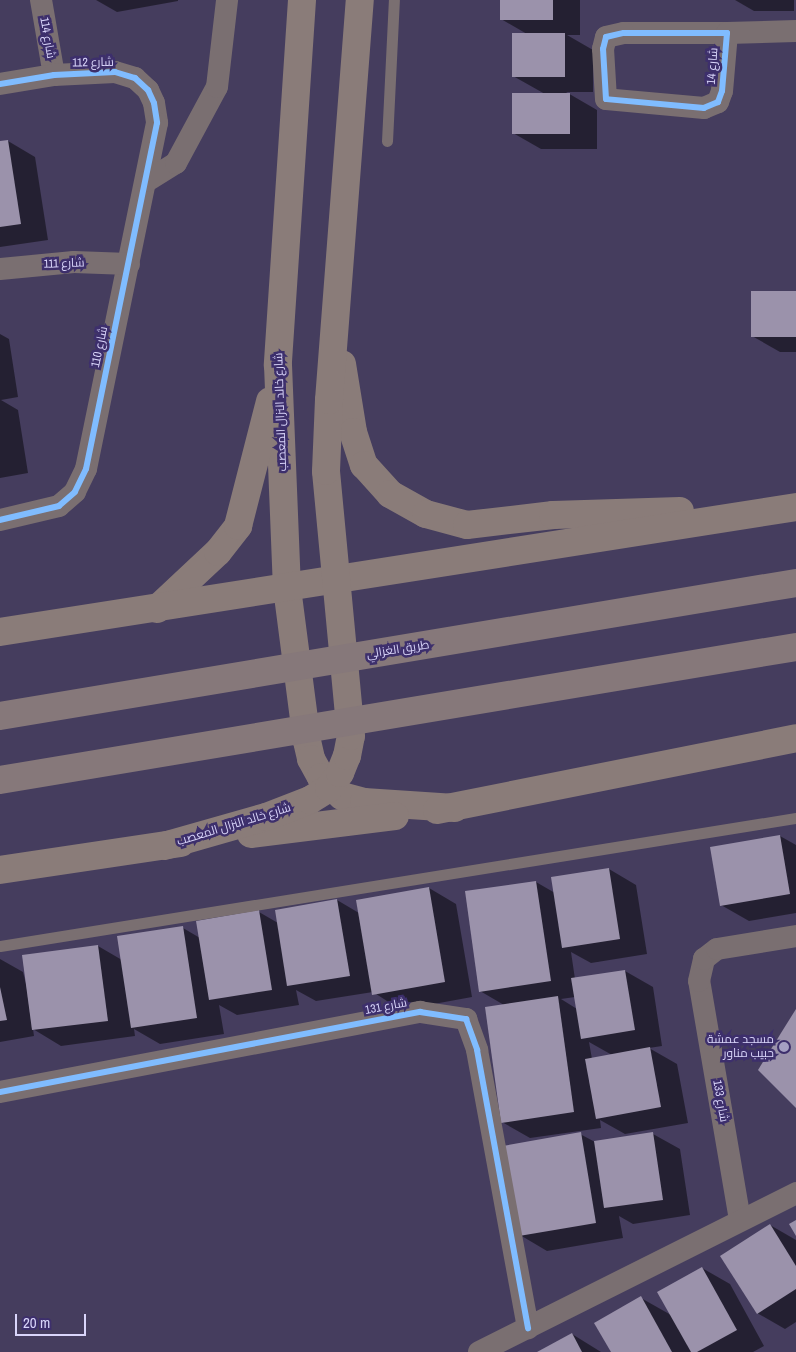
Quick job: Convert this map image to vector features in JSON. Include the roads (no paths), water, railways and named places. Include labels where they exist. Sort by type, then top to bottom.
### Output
[{"type":"highway","name":"طريق الغزالي","points":[[0,716],[796,583]]},
{"type":"highway","points":[[0,780],[796,648]]},
{"type":"main road","name":"شارع خالد النزال المعصب","points":[[302,0],[278,365],[291,621],[311,759],[329,788]]},
{"type":"main road","name":"شارع خالد النزال المعصب","points":[[164,846],[266,817],[310,800],[329,788],[340,773],[350,736],[337,615],[326,471],[329,400],[336,330],[360,0]]},
{"type":"main road","points":[[336,330],[352,432],[364,465],[390,494],[426,514],[467,525],[553,516],[796,507]]},
{"type":"main road","points":[[157,609],[218,552],[238,526],[278,365]]},
{"type":"main road","points":[[0,632],[157,609],[796,507]]},
{"type":"main road","points":[[0,870],[164,846],[455,808],[796,738]]},
{"type":"main road","points":[[329,788],[342,796],[364,802],[455,808]]},
{"type":"street","name":"114 شارع","points":[[40,0],[54,75]]},
{"type":"street","points":[[147,180],[176,163],[217,87],[227,0]]},
{"type":"street","name":"شارع 14","points":[[727,34],[722,91],[718,102],[704,108],[606,99],[603,49],[606,37],[624,33],[727,34],[796,31]]},
{"type":"street","name":"شارع 112","points":[[0,84],[54,75],[115,72],[135,78],[154,103],[157,123]]},
{"type":"street","name":"شارع 110","points":[[0,520],[59,506],[75,492],[86,469],[147,180],[157,123]]},
{"type":"street","name":"شارع 111","points":[[0,269],[74,262],[129,264]]},
{"type":"street","name":"شارع 133","points":[[740,1220],[699,981],[704,959],[717,949],[796,936]]},
{"type":"street","name":"شارع 131","points":[[0,1092],[420,1012],[466,1019],[477,1050],[528,1328]]},
{"type":"street","points":[[479,1352],[796,1193]]},
{"type":"lane","points":[[387,141],[394,0]]},
{"type":"lane","points":[[0,946],[796,818]]},
{"type":"place","name":"مسجد عمشة حبيب مناور","points":[[784,1047]]}]
